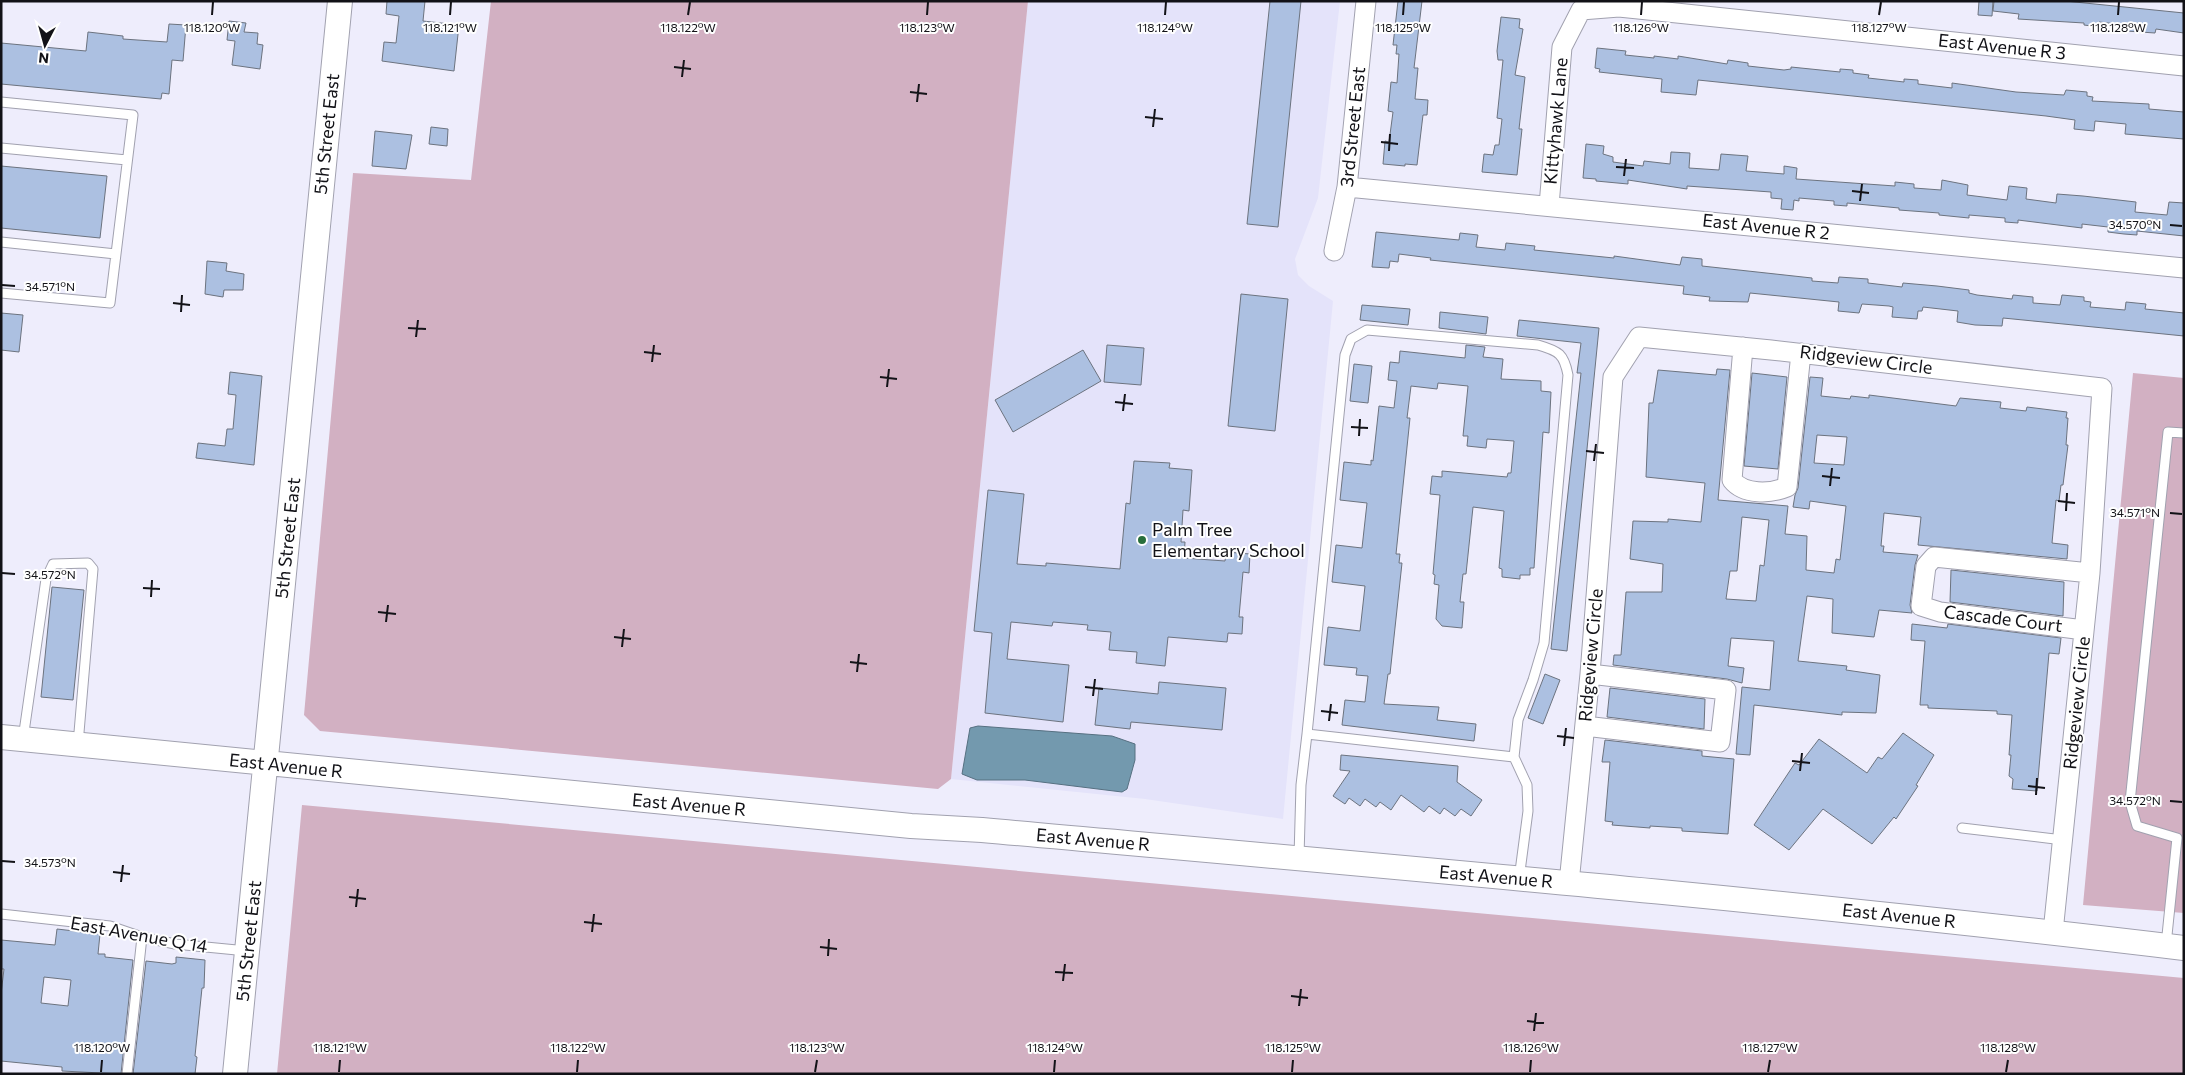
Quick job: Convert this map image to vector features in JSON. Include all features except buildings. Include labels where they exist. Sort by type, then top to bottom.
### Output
[{"type":"street","name":"5th Street East","points":[[235,1074],[340,1]]},
{"type":"street","name":"3rd Street East","points":[[1334,251],[1347,187],[1366,1]]},
{"type":"street","name":"East Avenue R 3","points":[[1581,10],[1619,7],[2184,66]]},
{"type":"street","name":"Kittyhawk Lane","points":[[1549,206],[1562,47],[1581,10]]},
{"type":"street","name":"East Avenue R 2","points":[[1347,187],[2184,268]]},
{"type":"street","name":"Ridgeview Circle","points":[[1569,883],[1590,674],[1613,377],[1638,337],[1743,347],[2102,388],[2090,573],[2053,932]]},
{"type":"street","points":[[1743,347],[1732,480],[1737,486],[1755,492],[1777,491],[1787,487],[1800,353]]},
{"type":"street","name":"Cascade Court","points":[[2084,630],[1940,612],[1921,606],[1926,566],[1934,557],[2090,573]]},
{"type":"street","points":[[1585,726],[1720,742],[1726,690],[1590,674]]},
{"type":"street","name":"East Avenue R","points":[[12,738],[266,765],[901,825],[982,830],[1569,883],[2175,946]]},
{"type":"lane","points":[[1,102],[133,115],[110,303],[1,293]]},
{"type":"lane","points":[[1,148],[127,160]]},
{"type":"lane","points":[[1,242],[116,254]]},
{"type":"lane","points":[[1299,859],[1301,785],[1345,355],[1351,339],[1368,330],[1538,345],[1554,350],[1565,359],[1568,375],[1544,643],[1518,720],[1514,757],[1527,785],[1528,811],[1519,879]]},
{"type":"lane","points":[[2175,946],[2180,839],[2137,826],[2130,802],[2168,432],[2184,433]]},
{"type":"lane","points":[[12,738],[46,579],[53,564],[82,562],[88,563],[93,568],[78,745]]},
{"type":"lane","points":[[1307,734],[1514,757]]},
{"type":"lane","points":[[1962,828],[2063,840]]},
{"type":"lane","name":"East Avenue Q 14","points":[[1,914],[110,926],[142,938],[175,944],[248,951]]},
{"type":"lane","points":[[128,1074],[142,938]]},
{"type":"shaded area","points":[[491,1],[1028,1],[951,779],[938,789],[320,731],[304,715],[353,173],[471,180]]},
{"type":"shaded area","name":"Palm Tree Elementary School","points":[[1028,1],[1340,1],[1318,198],[1295,259],[1298,275],[1309,286],[1333,301],[1283,819],[1145,799],[951,779]]},
{"type":"shaded area","points":[[2133,373],[2184,378],[2184,913],[2083,905]]},
{"type":"shaded area","points":[[978,726],[1112,736],[1135,744],[1135,760],[1127,789],[1122,792],[1025,780],[977,780],[962,774],[970,728]]},
{"type":"shaded area","points":[[302,805],[2184,978],[2184,1074],[277,1074]]},
{"type":"place","name":"Palm Tree Elementary School","points":[[1142,540]]}]
